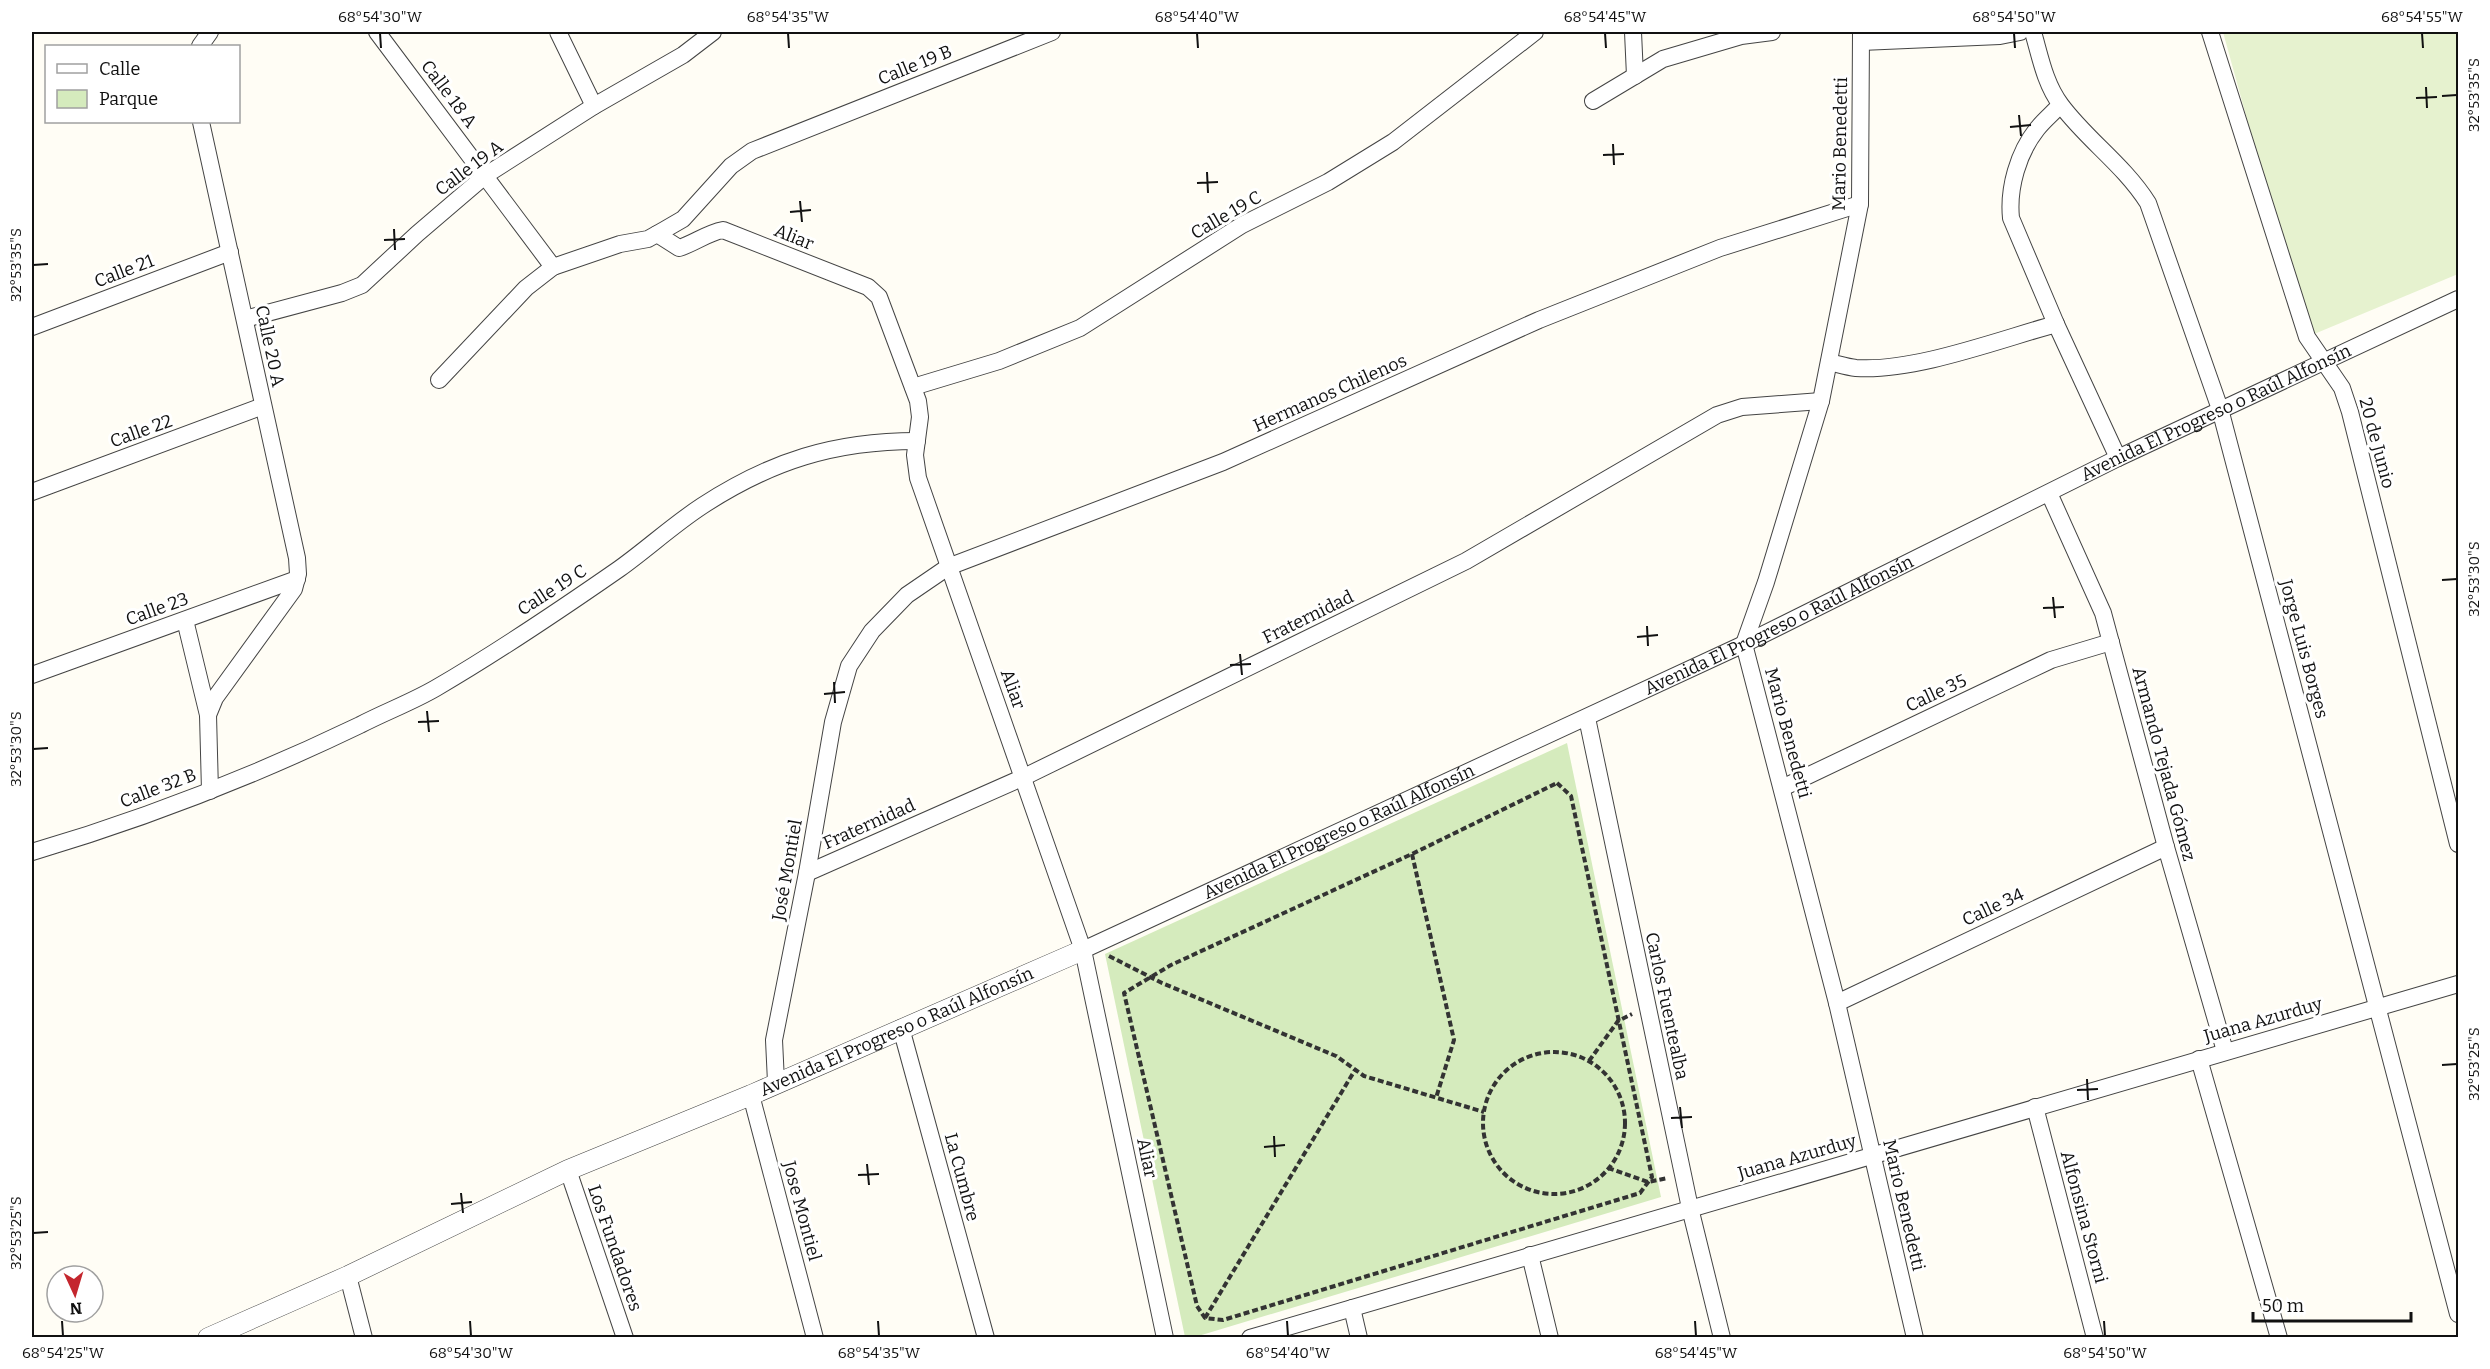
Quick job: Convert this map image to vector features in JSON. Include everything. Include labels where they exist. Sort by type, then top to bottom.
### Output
[{"type":"street","points":[[201,45],[210,32]]},
{"type":"street","name":"Calle 18 A","points":[[377,32],[553,267]]},
{"type":"street","points":[[558,32],[594,106]]},
{"type":"street","name":"Calle 19 A","points":[[244,319],[342,293],[362,285],[417,234],[486,176],[594,106],[683,55],[713,32]]},
{"type":"street","name":"Calle 19 B","points":[[553,267],[657,234],[683,219],[738,161],[752,151],[1052,32]]},
{"type":"street","name":"Calle 19 C","points":[[913,387],[999,361],[1080,328],[1242,225],[1328,182],[1393,142],[1535,32]]},
{"type":"street","points":[[1633,32],[1635,76]]},
{"type":"street","points":[[1593,100],[1663,59],[1741,36],[1772,32]]},
{"type":"street","points":[[1861,37],[2000,36],[2020,32]]},
{"type":"street","name":"Jorge Luis Borges","points":[[2032,32],[2049,86],[2060,105],[2136,183],[2148,202],[2220,409],[2458,1314]]},
{"type":"street","name":"20 de Junio","points":[[2210,32],[2307,337],[2342,388],[2350,412],[2458,844]]},
{"type":"street","name":"Mario Benedetti","points":[[1861,37],[1860,204],[1821,401],[1766,582],[1744,644],[1837,1003],[1915,1338]]},
{"type":"street","points":[[2060,105],[2036,129],[2015,175],[2009,199],[2011,218],[2055,324],[2118,458]]},
{"type":"street","name":"Calle 20 A","points":[[201,123],[297,558],[297,579]]},
{"type":"street","name":"Hermanos Chilenos","points":[[849,666],[872,631],[907,595],[948,567],[1223,462],[1560,312],[1720,248],[1860,204]]},
{"type":"street","name":"Aliar","points":[[657,234],[679,248],[696,243],[710,232],[723,230],[868,287],[879,297],[918,401],[920,417],[915,455],[918,478],[948,567],[1088,948],[1165,1338]]},
{"type":"street","name":"Calle 21","points":[[32,327],[230,252]]},
{"type":"street","points":[[439,380],[526,288],[553,267]]},
{"type":"street","name":"Avenida El Progreso o Raúl Alfonsín","points":[[208,1338],[348,1276],[568,1170],[751,1095],[776,1082],[1088,948],[1744,644],[2118,458],[2458,299]]},
{"type":"street","points":[[1829,362],[1854,368],[1875,368],[1923,361],[2055,324]]},
{"type":"street","name":"Fraternidad","points":[[807,873],[1024,777],[1466,561],[1718,415],[1742,407],[1821,401]]},
{"type":"street","name":"Calle 22","points":[[32,492],[263,406]]},
{"type":"street","name":"Calle 19 C","points":[[210,791],[284,761],[434,689],[620,568],[701,507],[745,480],[780,463],[846,445],[882,441],[916,441]]},
{"type":"street","name":"Armando Tejada Gómez","points":[[2049,493],[2103,613],[2224,1052]]},
{"type":"street","name":"Calle 23","points":[[32,675],[297,579]]},
{"type":"street","name":"Calle 32 B","points":[[32,852],[210,791],[208,715],[215,698],[283,606],[294,589],[297,579]]},
{"type":"street","points":[[185,620],[208,715]]},
{"type":"street","name":"Calle 35","points":[[1782,788],[2051,660],[2111,642]]},
{"type":"street","name":"José Montiel","points":[[776,1082],[774,1040],[807,873],[833,722],[849,666]]},
{"type":"street","name":"Carlos Fuentealba","points":[[1587,717],[1690,1208],[1722,1338]]},
{"type":"street","name":"Calle 34","points":[[1837,1003],[2166,847]]},
{"type":"street","name":"Juana Azurduy","points":[[1250,1338],[2458,984]]},
{"type":"street","name":"La Cumbre","points":[[901,1028],[986,1338]]},
{"type":"street","points":[[2199,1059],[2279,1338]]},
{"type":"street","name":"Jose Montiel","points":[[751,1095],[815,1338]]},
{"type":"street","name":"Alfonsina Storni","points":[[2035,1107],[2095,1338]]},
{"type":"street","name":"Los Fundadores","points":[[568,1170],[625,1338]]},
{"type":"street","points":[[1530,1255],[1550,1338]]},
{"type":"street","points":[[348,1276],[364,1338]]},
{"type":"street","points":[[1352,1308],[1359,1338]]},
{"type":"path","points":[[1557,783],[1571,796],[1652,1177],[1640,1193],[1223,1320],[1205,1318],[1197,1306],[1124,993],[1171,965],[1412,854],[1557,783]]},
{"type":"path","points":[[1412,854],[1454,1040],[1436,1098]]},
{"type":"path","points":[[1088,948],[1150,977],[1336,1056],[1364,1076],[1484,1112]]},
{"type":"path","points":[[1589,1061],[1618,1021],[1648,1007]]},
{"type":"path","points":[[1545,1053],[1568,1053],[1589,1061],[1607,1075],[1620,1095],[1625,1118],[1623,1142],[1613,1164],[1596,1181],[1574,1191],[1551,1194],[1527,1189],[1507,1177],[1492,1158],[1484,1135],[1484,1112],[1491,1090],[1505,1072],[1523,1059],[1545,1053]]},
{"type":"path","points":[[1205,1318],[1355,1070]]},
{"type":"path","points":[[1608,1168],[1648,1182],[1683,1175]]},
{"type":"green space","points":[[2223,32],[2458,32],[2458,274],[2307,337]]},
{"type":"green space","points":[[1567,743],[1661,1197],[1195,1337],[1185,1337],[1105,954]]}]
